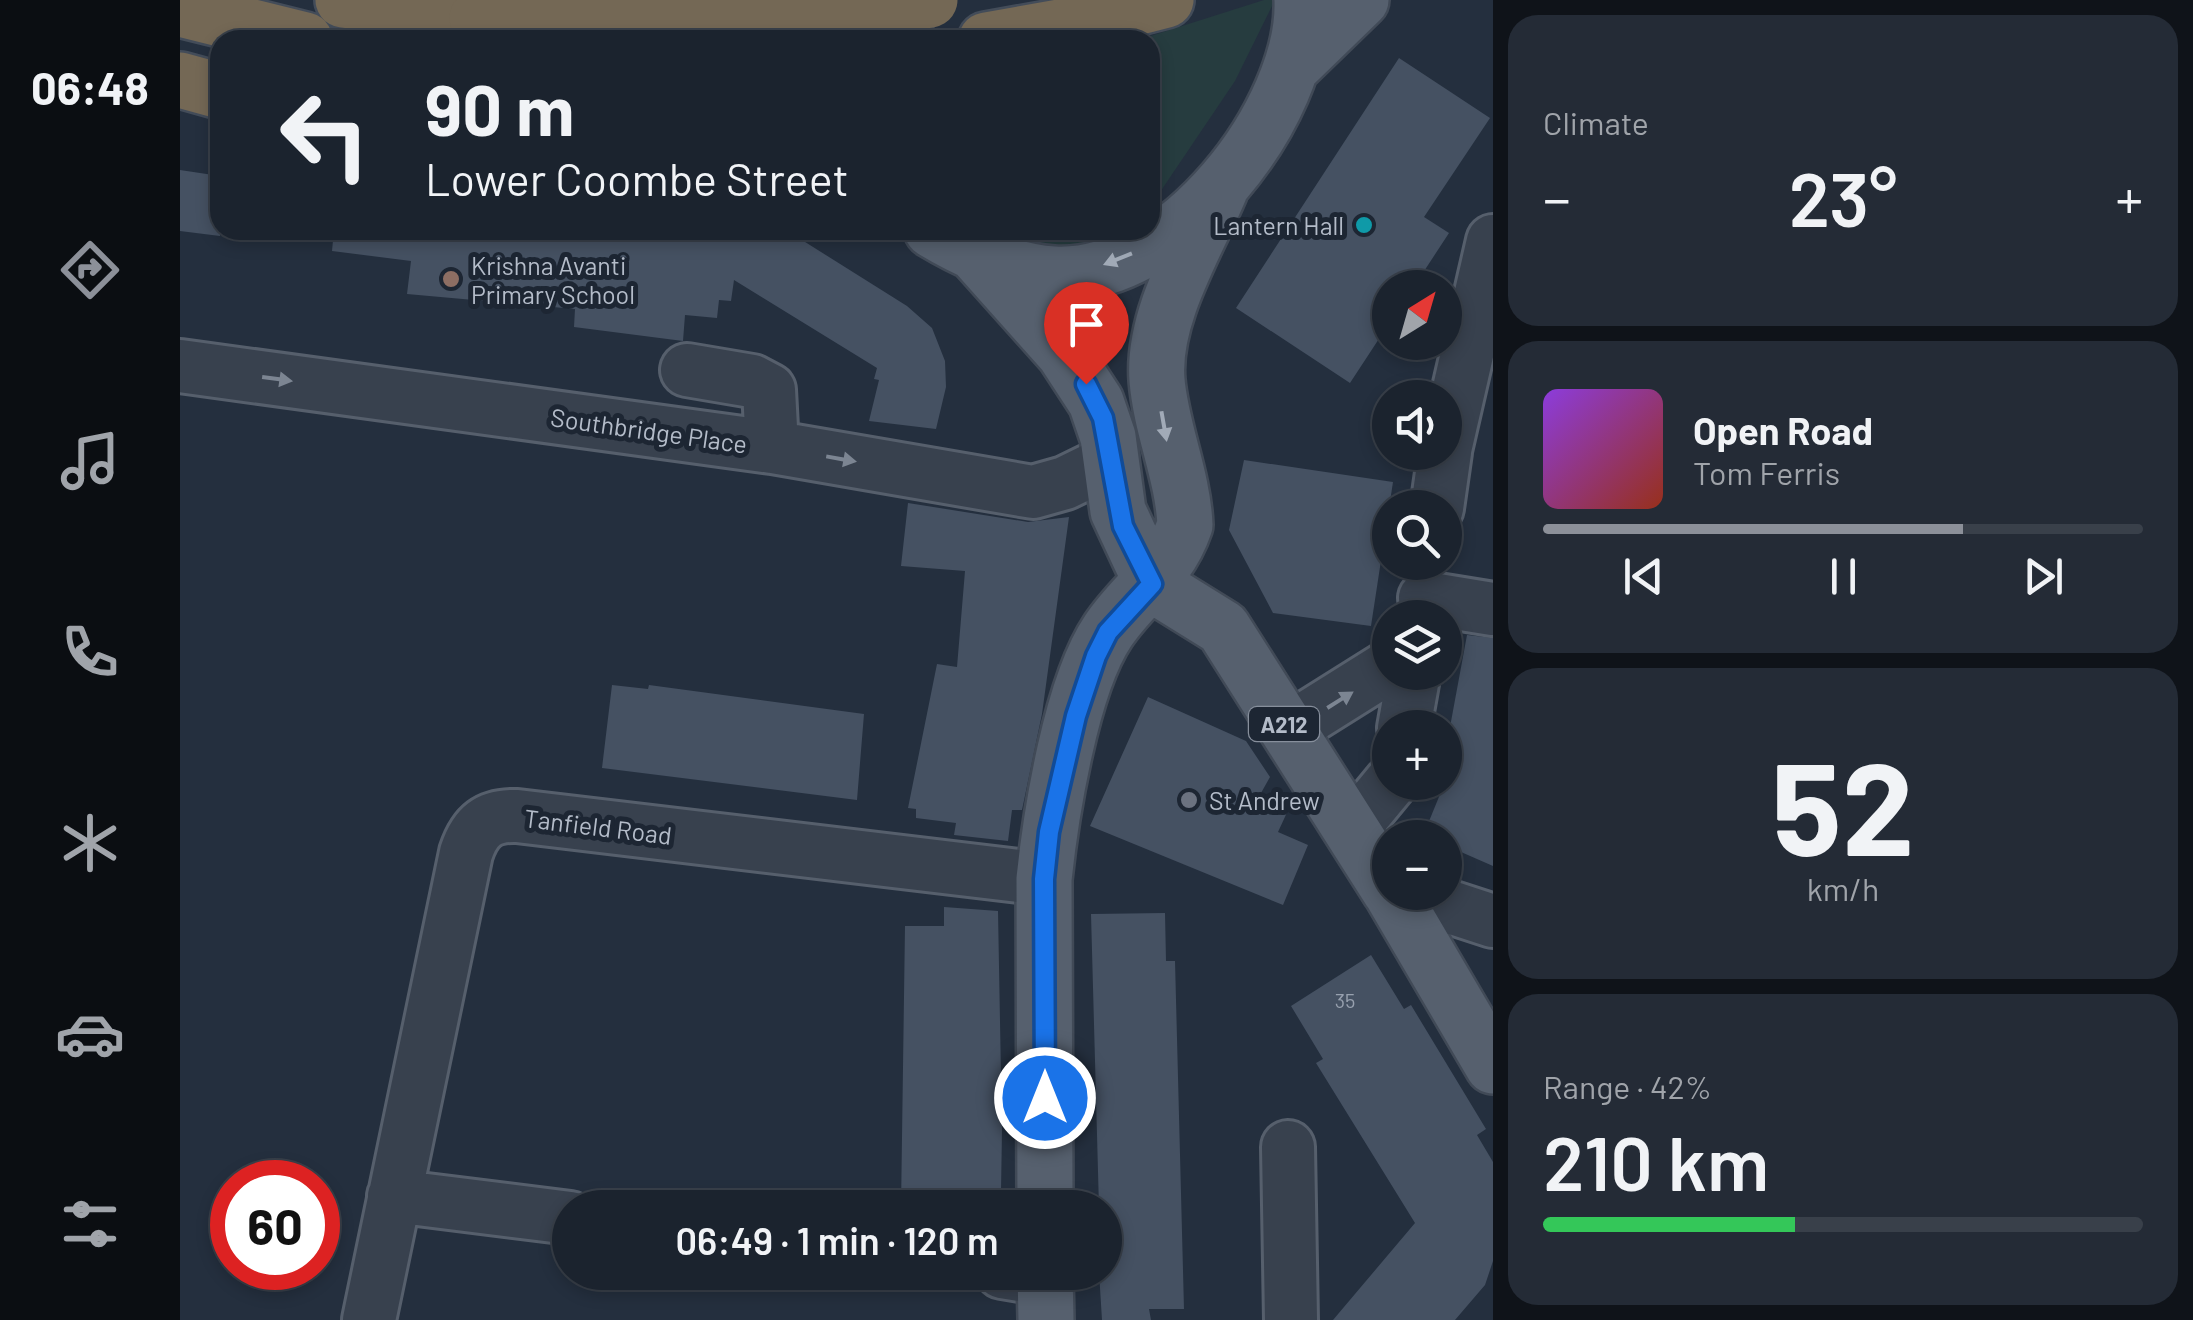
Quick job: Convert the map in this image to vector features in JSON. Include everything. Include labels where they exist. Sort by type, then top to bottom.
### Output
[{"type":"highway","points":[[343,0],[553,24],[693,24],[844,13],[930,0]]},
{"type":"highway","points":[[1042,30],[1166,0]]},
{"type":"highway","points":[[180,9],[265,30]]},
{"type":"highway","points":[[180,80],[210,88]]},
{"type":"main road","points":[[762,0],[763,30]]},
{"type":"main road","points":[[1045,1190],[1044,879],[1060,781],[1090,671],[1108,632],[1152,584],[1184,525],[1157,380],[1162,329],[1220,190],[1281,96],[1296,63],[1302,0]]},
{"type":"main road","points":[[1296,63],[1360,0]]},
{"type":"main road","points":[[1160,238],[1220,190]]},
{"type":"main road","points":[[952,240],[1028,270],[1055,274],[1119,260],[1156,240]]},
{"type":"main road","points":[[952,240],[1078,370],[1103,418],[1123,526],[1152,584]]},
{"type":"main road","name":"A212","points":[[1152,584],[1224,628],[1372,861]]},
{"type":"main road","name":"A212","points":[[1401,910],[1493,1066]]},
{"type":"street","points":[[1461,380],[1493,240]]},
{"type":"street","name":"Southbridge Place","points":[[180,366],[772,447],[1034,492],[1065,483],[1112,460]]},
{"type":"street","points":[[687,370],[752,381],[769,390],[772,447]]},
{"type":"street","points":[[1426,593],[1493,608]]},
{"type":"street","points":[[1288,730],[1372,677]]},
{"type":"street","points":[[1352,828],[1380,800]]},
{"type":"street","name":"Tanfield Road","points":[[369,1320],[466,853],[482,824],[496,816],[1044,879]]},
{"type":"street","points":[[1459,910],[1493,921]]},
{"type":"street","points":[[1288,1147],[1291,1320]]},
{"type":"street","points":[[394,1196],[552,1216]]},
{"type":"green space","points":[[1264,0],[1275,0],[1235,81],[1160,192],[1160,33]]},
{"type":"green space","points":[[1027,240],[1097,240],[1062,246]]},
{"type":"building","name":"Lantern Hall","points":[[1399,58],[1490,118],[1424,217],[1449,233],[1425,270],[1372,270],[1372,349],[1350,383],[1236,308]]},
{"type":"building","points":[[180,170],[210,174],[210,235],[180,231]]},
{"type":"building","points":[[333,240],[802,240],[907,306],[932,328],[945,361],[946,387],[936,429],[869,421],[879,380],[874,379],[877,368],[734,280],[731,301],[719,300],[717,318],[685,315],[683,341],[574,327],[575,309],[407,294],[411,261],[332,251]]},
{"type":"building","points":[[1244,460],[1393,482],[1392,490],[1372,490],[1372,580],[1378,580],[1371,626],[1273,613],[1229,530]]},
{"type":"building","points":[[908,503],[1028,522],[1069,517],[1042,714],[1022,810],[1012,810],[1008,841],[954,835],[956,823],[916,818],[916,809],[908,808],[937,664],[957,667],[965,571],[901,566]]},
{"type":"building","points":[[1467,635],[1493,638],[1493,866],[1462,852],[1462,820],[1430,820],[1438,800],[1462,800],[1462,710],[1453,710],[1457,690],[1462,690]]},
{"type":"building","points":[[612,685],[648,689],[649,685],[864,714],[857,800],[602,768]]},
{"type":"building","name":"St Andrew","points":[[1148,697],[1246,741],[1270,777],[1261,793],[1290,806],[1278,832],[1308,845],[1283,905],[1090,826]]},
{"type":"building","points":[[944,907],[998,911],[1001,1190],[901,1190],[905,926],[944,926]]},
{"type":"building","points":[[1165,913],[1166,961],[1175,961],[1184,1309],[1149,1309],[1151,1320],[1102,1320],[1100,1290],[1122,1290],[1122,1190],[1099,1190],[1091,914]]},
{"type":"building","points":[[1371,955],[1404,1009],[1411,1005],[1486,1129],[1477,1135],[1493,1162],[1493,1261],[1485,1285],[1455,1320],[1333,1320],[1415,1223],[1316,1063],[1323,1059],[1291,1006]]},
{"type":"place","name":"Lantern Hall","points":[[1364,225]]},
{"type":"place","name":"Krishna Avanti Primary School","points":[[451,279]]},
{"type":"place","name":"St Andrew","points":[[1189,800]]},
{"type":"route","points":[[1045,1098],[1044,879],[1049,832],[1076,716],[1096,656],[1108,632],[1152,584],[1118,511],[1108,437],[1086,384]]}]
